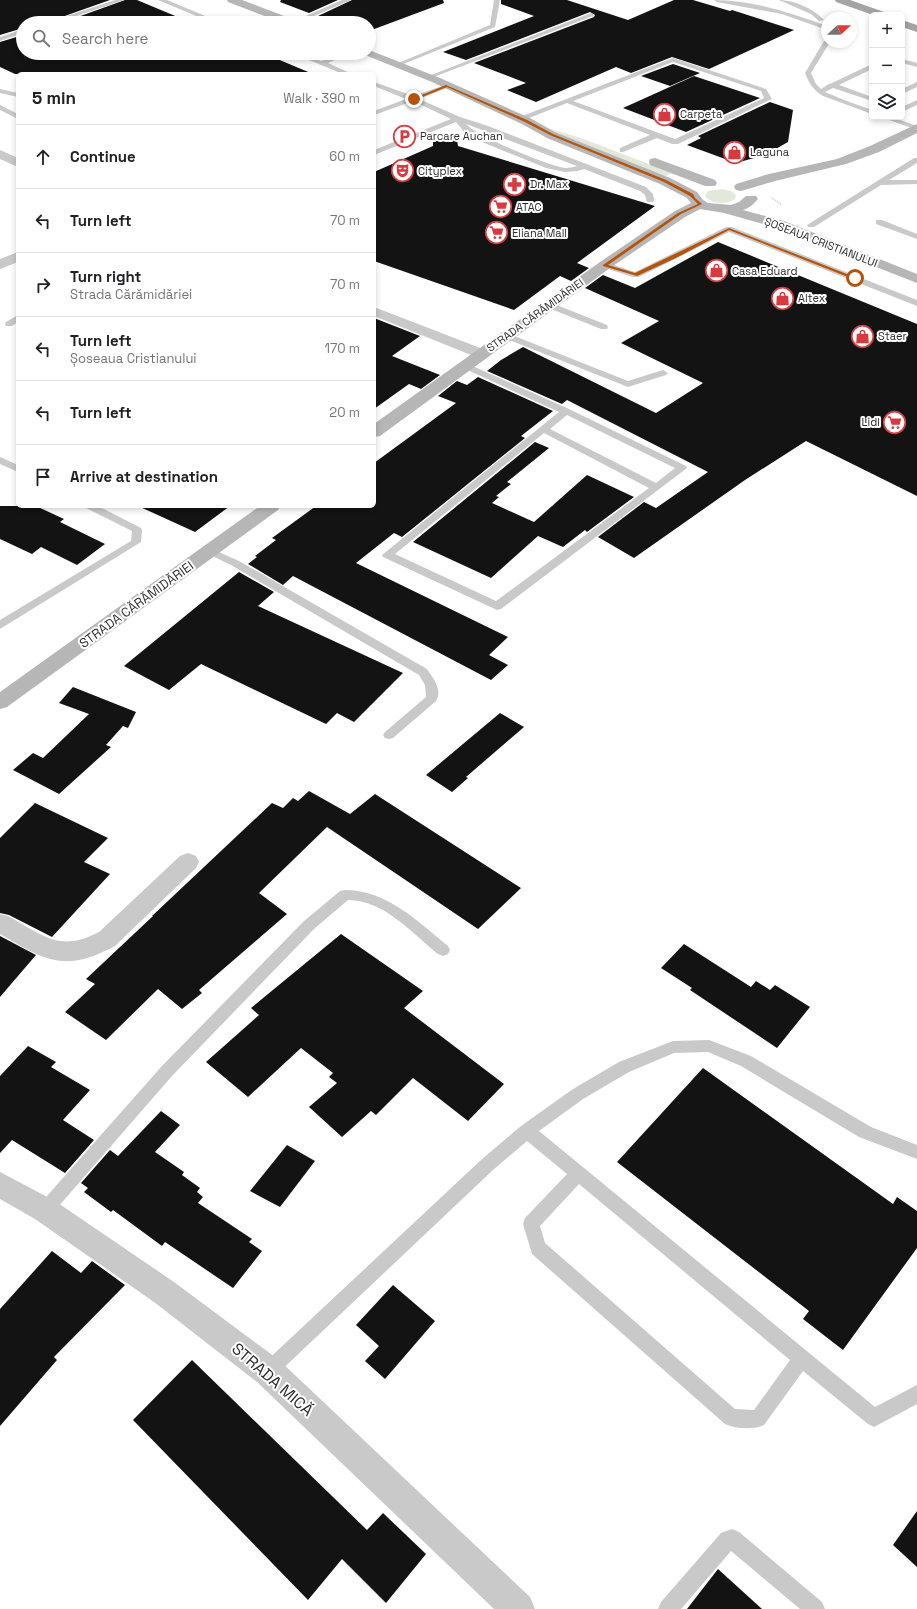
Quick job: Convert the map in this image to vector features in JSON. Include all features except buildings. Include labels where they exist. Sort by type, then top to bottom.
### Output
[{"type":"main road","points":[[840,0],[875,12]]},
{"type":"main road","points":[[905,18],[917,21]]},
{"type":"main road","points":[[905,24],[917,29]]},
{"type":"street","points":[[232,0],[274,16]]},
{"type":"street","points":[[376,56],[429,77],[523,120],[551,135],[665,181],[696,200]]},
{"type":"street","points":[[523,120],[562,128],[710,183],[725,183],[741,187],[750,194],[750,200],[748,203],[739,207],[724,209]]},
{"type":"street","points":[[741,187],[764,179],[831,164],[864,154],[885,145],[916,128]]},
{"type":"street","points":[[0,154],[16,163]]},
{"type":"street","name":"STRADA CĂRĂMIDĂRIEI","points":[[376,431],[549,305],[680,214],[696,200],[693,191],[696,188],[710,183]]},
{"type":"street","name":"ȘOSEAUA CRISTIANULUI","points":[[696,200],[779,224],[917,279]]},
{"type":"street","name":"ȘOSEAUA CRISTIANULUI","points":[[750,200],[917,266]]},
{"type":"street","points":[[376,312],[482,354]]},
{"type":"street","name":"STRADA CĂRĂMIDĂRIEI","points":[[0,702],[269,508]]},
{"type":"street","points":[[0,923],[58,952],[72,952],[86,948],[107,939],[188,862]]},
{"type":"street","name":"STRADA MICĂ","points":[[0,1185],[44,1210],[164,1292],[268,1371],[518,1609]]},
{"type":"lane","points":[[71,16],[121,0]]},
{"type":"lane","points":[[161,0],[201,16]]},
{"type":"lane","points":[[309,16],[348,0]]},
{"type":"lane","points":[[398,64],[492,26],[496,0]]},
{"type":"lane","points":[[717,0],[783,12],[821,25]]},
{"type":"lane","points":[[782,0],[813,13],[821,21]]},
{"type":"lane","points":[[429,77],[591,15]]},
{"type":"lane","points":[[0,39],[16,34]]},
{"type":"lane","points":[[822,48],[808,73],[815,88],[836,100],[869,111]]},
{"type":"lane","points":[[314,60],[344,72]]},
{"type":"lane","points":[[322,63],[330,60]]},
{"type":"lane","points":[[523,120],[568,101],[673,60],[764,90],[768,99],[675,142],[568,101]]},
{"type":"lane","points":[[905,62],[917,66]]},
{"type":"lane","points":[[820,92],[831,85],[869,67]]},
{"type":"lane","points":[[905,90],[917,84]]},
{"type":"lane","points":[[376,85],[414,99],[457,119],[485,128],[643,189],[649,194],[650,200]]},
{"type":"lane","points":[[831,85],[869,98]]},
{"type":"lane","points":[[376,112],[447,86]]},
{"type":"lane","points":[[376,94],[388,90]]},
{"type":"lane","points":[[0,91],[16,95]]},
{"type":"lane","points":[[0,99],[16,95]]},
{"type":"lane","points":[[905,108],[917,102]]},
{"type":"lane","points":[[0,107],[16,116]]},
{"type":"lane","points":[[376,151],[457,119]]},
{"type":"lane","points":[[457,119],[468,131],[548,166],[564,170],[578,169],[584,166]]},
{"type":"lane","points":[[895,120],[916,128]]},
{"type":"lane","points":[[623,150],[657,135]]},
{"type":"lane","points":[[811,225],[877,183],[917,160]]},
{"type":"lane","points":[[877,183],[917,182]]},
{"type":"lane","points":[[879,222],[917,237]]},
{"type":"lane","points":[[605,266],[636,275],[729,229],[917,303]]},
{"type":"lane","points":[[549,305],[604,327]]},
{"type":"lane","points":[[9,324],[16,319]]},
{"type":"lane","points":[[507,336],[628,384],[663,373]]},
{"type":"lane","points":[[466,366],[566,411],[682,468],[497,606],[387,555],[566,411]]},
{"type":"lane","points":[[543,430],[656,487]]},
{"type":"lane","points":[[0,460],[16,468]]},
{"type":"lane","points":[[0,625],[136,542],[137,530],[94,508]]},
{"type":"lane","points":[[210,551],[235,563],[423,672],[431,684],[432,698],[389,735]]},
{"type":"lane","points":[[44,1210],[167,1071],[309,926],[345,895],[358,895],[371,898],[397,912],[443,950]]},
{"type":"lane","points":[[268,1371],[487,1165],[527,1131],[578,1094],[624,1067],[672,1047],[709,1046],[746,1061],[865,1132],[917,1152]]},
{"type":"lane","points":[[527,1131],[874,1418],[917,1394]]},
{"type":"lane","points":[[578,1174],[532,1224],[538,1248],[731,1418],[758,1418],[802,1358]]},
{"type":"lane","points":[[668,1609],[728,1540],[732,1539],[815,1609]]},
{"type":"green space","points":[[544,127],[581,138],[672,173],[664,177]]},
{"type":"green space","points":[[722,189],[731,191],[736,195],[735,199],[724,203],[719,203],[711,201],[705,196],[708,191]]},
{"type":"place","name":"Carpeta","points":[[665,114]]},
{"type":"place","name":"Parcare Auchan","points":[[404,136]]},
{"type":"place","name":"Laguna","points":[[734,152]]},
{"type":"place","name":"Cityplex","points":[[403,171]]},
{"type":"place","name":"Dr. Max","points":[[515,184]]},
{"type":"place","name":"ATAC","points":[[500,207]]},
{"type":"place","name":"Eliana Mall","points":[[496,233]]},
{"type":"place","name":"Casa Eduard","points":[[716,271]]},
{"type":"place","name":"Altex","points":[[783,298]]},
{"type":"place","name":"Staer","points":[[862,336]]},
{"type":"place","name":"Lidl","points":[[895,422]]},
{"type":"route","points":[[414,99],[447,86],[526,121],[551,135],[665,181],[692,195],[700,204],[680,214],[605,266],[636,275],[729,229],[855,278]]}]
